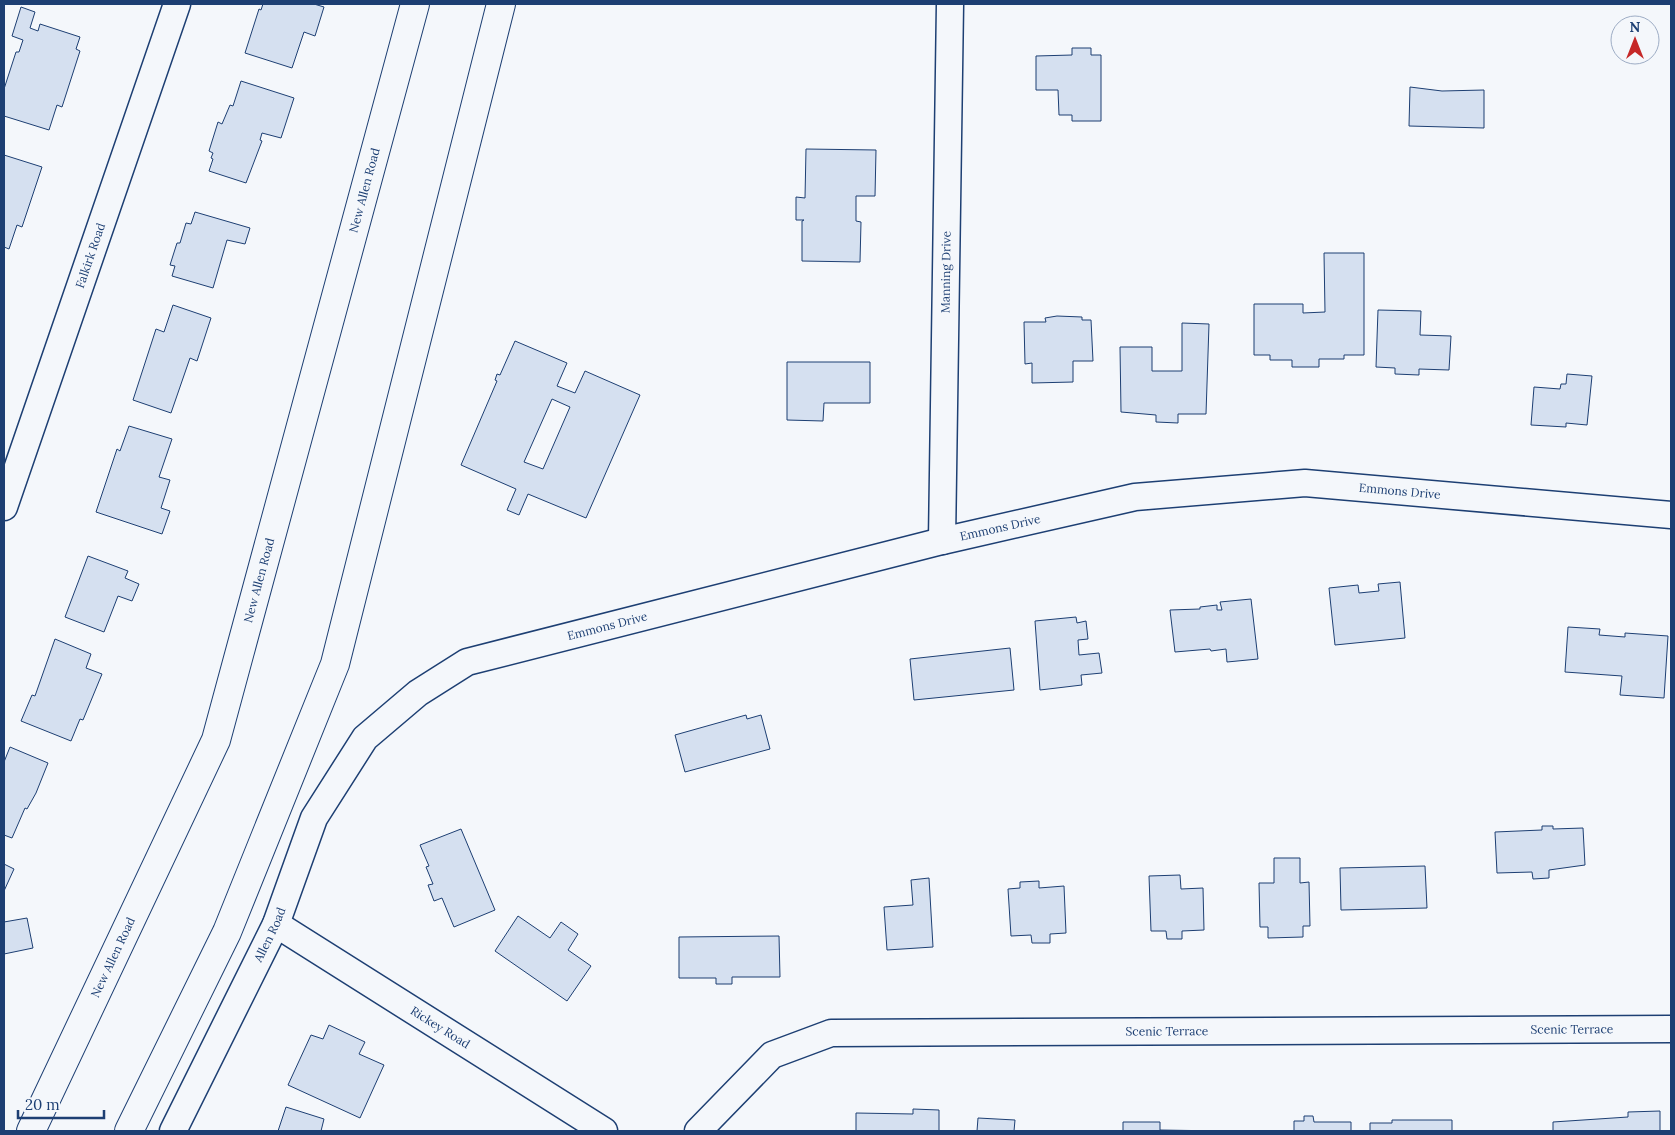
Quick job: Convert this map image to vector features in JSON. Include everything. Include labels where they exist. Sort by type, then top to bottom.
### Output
[{"type":"main road","name":"New Allen Road","points":[[31,1131],[216,740],[415,4]]},
{"type":"main road","points":[[129,1131],[228,932],[335,664],[501,4]]},
{"type":"street","name":"Falkirk Road","points":[[4,507],[177,4]]},
{"type":"street","name":"Manning Drive","points":[[942,541],[950,4]]},
{"type":"street","name":"Emmons Drive","points":[[365,738],[418,693],[467,662],[942,541],[1135,496],[1305,483],[1671,516]]},
{"type":"street","name":"Allen Road","points":[[173,1131],[276,924],[314,818],[365,738]]},
{"type":"street","name":"Rickey Road","points":[[276,924],[604,1131]]},
{"type":"street","name":"Scenic Terrace","points":[[698,1131],[772,1055],[830,1033],[1671,1029]]},
{"type":"building","points":[[263,4],[314,4],[324,7],[315,36],[304,32],[292,68],[245,53],[259,9],[261,10]]},
{"type":"building","points":[[21,7],[35,12],[30,28],[38,31],[40,24],[80,37],[76,49],[80,51],[62,107],[57,105],[49,130],[4,116],[4,89],[16,52],[19,52],[23,40],[12,36]]},
{"type":"building","points":[[1072,48],[1091,48],[1091,55],[1101,55],[1101,121],[1072,121],[1072,115],[1059,115],[1058,90],[1036,90],[1036,56],[1072,55]]},
{"type":"building","points":[[241,81],[294,98],[281,138],[262,133],[260,140],[262,141],[246,183],[209,171],[213,153],[209,151],[218,122],[222,124],[230,105],[233,106]]},
{"type":"building","points":[[1410,87],[1442,91],[1484,90],[1484,128],[1409,126]]},
{"type":"building","points":[[806,149],[876,150],[875,196],[856,196],[856,221],[861,222],[860,262],[802,261],[802,221],[804,220],[796,220],[796,197],[805,198]]},
{"type":"building","points":[[4,155],[42,167],[22,227],[17,225],[9,249],[4,247]]},
{"type":"building","points":[[195,212],[250,228],[245,244],[227,240],[213,288],[172,276],[175,266],[170,265],[177,243],[180,243],[186,223],[191,224]]},
{"type":"building","points":[[1324,253],[1364,253],[1364,355],[1344,355],[1344,359],[1319,359],[1319,367],[1292,367],[1292,360],[1270,360],[1270,355],[1254,355],[1254,304],[1303,304],[1303,313],[1325,312]]},
{"type":"building","points":[[173,305],[211,318],[197,361],[190,358],[171,413],[133,400],[156,329],[164,332]]},
{"type":"building","points":[[1378,310],[1421,311],[1420,335],[1451,336],[1449,370],[1419,369],[1419,375],[1395,374],[1395,368],[1376,367]]},
{"type":"building","points":[[1057,316],[1082,317],[1082,320],[1091,320],[1093,361],[1073,361],[1073,382],[1032,383],[1032,363],[1025,364],[1024,322],[1046,322],[1045,318]]},
{"type":"building","points":[[1182,323],[1209,324],[1206,414],[1178,414],[1178,423],[1156,422],[1156,415],[1121,412],[1120,347],[1152,347],[1152,371],[1182,371]]},
{"type":"building","points":[[515,341],[567,363],[557,386],[575,393],[585,371],[640,395],[586,518],[528,494],[519,515],[507,510],[516,489],[461,465],[497,381],[495,380],[497,374],[500,375]],"holes":[[[552,399],[570,407],[543,469],[524,462]]]},
{"type":"building","points":[[787,362],[870,362],[870,403],[824,403],[823,421],[787,420]]},
{"type":"building","points":[[1567,374],[1592,376],[1587,425],[1566,423],[1566,427],[1531,425],[1534,387],[1560,389],[1561,384],[1566,384]]},
{"type":"building","points":[[129,426],[172,439],[159,477],[170,480],[161,508],[170,511],[162,534],[96,512],[117,449],[120,451]]},
{"type":"building","points":[[88,556],[128,571],[125,578],[139,584],[132,601],[118,596],[104,632],[65,617]]},
{"type":"building","points":[[1400,582],[1405,638],[1335,645],[1329,588],[1358,585],[1359,593],[1379,591],[1378,584]]},
{"type":"building","points":[[1251,599],[1258,659],[1227,662],[1226,649],[1175,652],[1170,610],[1200,609],[1200,607],[1217,605],[1217,610],[1222,610],[1220,602]]},
{"type":"building","points":[[1076,617],[1077,623],[1086,621],[1088,639],[1078,640],[1079,655],[1099,653],[1102,673],[1081,675],[1082,685],[1040,690],[1035,621]]},
{"type":"building","points":[[1568,627],[1600,629],[1599,635],[1625,637],[1625,633],[1668,636],[1664,698],[1620,695],[1622,676],[1565,672]]},
{"type":"building","points":[[55,639],[91,654],[86,668],[102,674],[83,720],[80,719],[71,741],[21,721],[32,695],[35,696]]},
{"type":"building","points":[[1010,648],[1014,690],[914,700],[910,659]]},
{"type":"building","points":[[746,715],[747,719],[761,715],[770,749],[685,772],[675,735]]},
{"type":"building","points":[[10,747],[48,763],[36,793],[27,809],[25,808],[12,838],[4,835],[4,762]]},
{"type":"building","points":[[1542,826],[1553,826],[1553,829],[1583,828],[1585,865],[1549,870],[1549,878],[1533,879],[1532,872],[1497,873],[1495,832],[1542,830]]},
{"type":"building","points":[[461,829],[495,910],[454,927],[442,898],[434,901],[428,885],[433,884],[426,867],[429,866],[420,845]]},
{"type":"building","points":[[1274,858],[1300,858],[1300,883],[1309,882],[1310,926],[1303,926],[1303,937],[1268,938],[1268,927],[1260,927],[1259,883],[1274,883]]},
{"type":"building","points":[[4,864],[14,869],[4,891]]},
{"type":"building","points":[[1425,866],[1427,908],[1341,910],[1340,868]]},
{"type":"building","points":[[1180,875],[1181,889],[1203,888],[1204,930],[1182,931],[1182,939],[1167,939],[1166,931],[1151,931],[1149,876]]},
{"type":"building","points":[[929,878],[933,947],[887,950],[884,907],[913,905],[911,880]]},
{"type":"building","points":[[1039,881],[1039,888],[1064,886],[1066,933],[1050,934],[1050,943],[1032,943],[1031,935],[1011,936],[1008,889],[1020,888],[1020,882]]},
{"type":"building","points":[[518,916],[550,938],[561,922],[578,934],[568,950],[591,966],[567,1001],[495,951]]},
{"type":"building","points":[[27,918],[33,948],[4,954],[4,922]]},
{"type":"building","points":[[779,936],[780,977],[732,977],[732,984],[716,984],[716,978],[679,978],[679,937]]},
{"type":"building","points":[[329,1025],[365,1042],[359,1054],[384,1065],[360,1118],[288,1085],[311,1035],[323,1039]]},
{"type":"building","points":[[286,1107],[324,1119],[321,1131],[278,1131]]},
{"type":"building","points":[[913,1109],[939,1110],[939,1131],[856,1131],[856,1113],[913,1114]]},
{"type":"building","points":[[1660,1111],[1660,1131],[1553,1131],[1553,1122],[1628,1117],[1628,1112]]},
{"type":"building","points":[[1304,1116],[1313,1116],[1314,1122],[1351,1122],[1351,1131],[1294,1131],[1294,1121],[1304,1121]]},
{"type":"building","points":[[978,1118],[1015,1120],[1014,1131],[977,1131]]},
{"type":"building","points":[[1392,1120],[1452,1120],[1452,1131],[1370,1131],[1370,1123],[1392,1123]]},
{"type":"building","points":[[1123,1122],[1160,1122],[1160,1130],[1222,1131],[1123,1131]]}]
